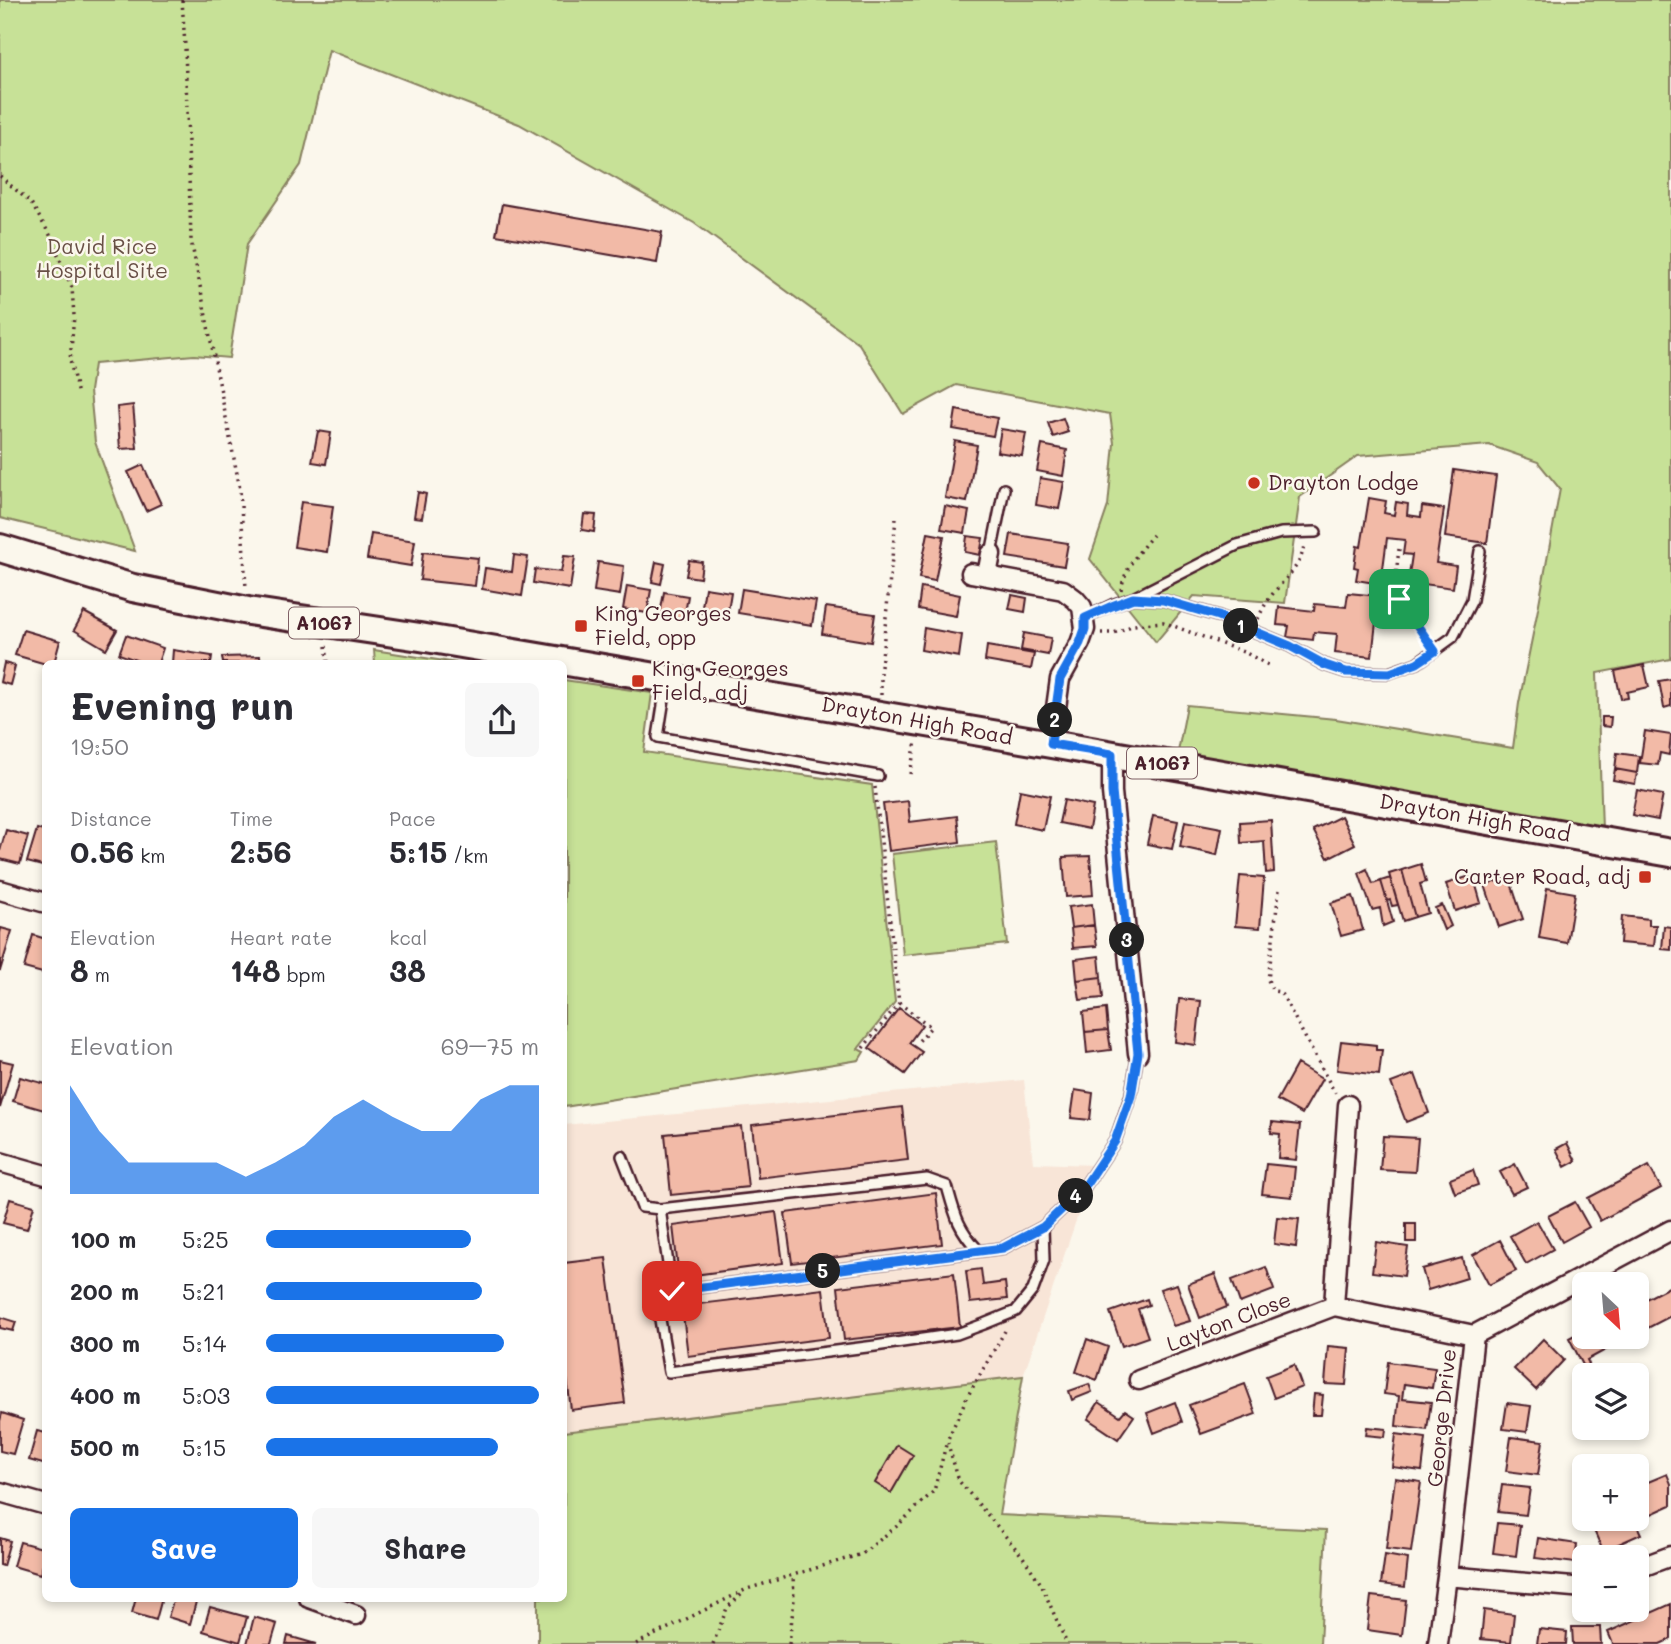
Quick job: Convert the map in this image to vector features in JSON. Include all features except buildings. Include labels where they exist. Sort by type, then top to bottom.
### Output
[{"type":"main road","name":"Drayton High Road","points":[[0,548],[133,588],[248,611],[555,660]]},
{"type":"main road","name":"Drayton High Road","points":[[567,662],[1670,848]]},
{"type":"street","points":[[991,554],[979,574],[1063,590],[1082,607],[1085,623],[1080,643],[1060,679],[1051,744]]},
{"type":"street","points":[[1112,754],[1112,792],[1138,1053]]},
{"type":"street","points":[[0,890],[42,902]]},
{"type":"street","points":[[1348,1105],[1334,1306],[1474,1335]]},
{"type":"street","points":[[0,1162],[42,1174]]},
{"type":"street","name":"George Drive","points":[[1438,1644],[1474,1335],[1671,1230]]},
{"type":"street","name":"Layton Close","points":[[1139,1380],[1334,1306]]},
{"type":"street","points":[[0,1492],[42,1504]]},
{"type":"street","points":[[1649,1564],[1671,1556]]},
{"type":"street","points":[[1447,1576],[1572,1587]]},
{"type":"street","points":[[320,1602],[356,1615]]},
{"type":"lane","points":[[991,554],[1004,489]]},
{"type":"lane","points":[[1085,623],[1119,603],[1237,545],[1281,533],[1316,532]]},
{"type":"lane","points":[[1133,598],[1163,600],[1218,616],[1346,672],[1390,673],[1417,663],[1453,637],[1472,600],[1480,551]]},
{"type":"lane","points":[[667,679],[658,737],[876,775]]},
{"type":"lane","points":[[1043,1227],[1044,1260],[1033,1290],[1016,1311],[957,1334],[669,1372],[658,1308],[672,1291],[1003,1248],[1043,1227],[1083,1189],[1115,1141],[1131,1096],[1138,1053]]},
{"type":"lane","points":[[622,1156],[642,1207],[660,1209],[927,1179],[947,1186],[956,1220],[979,1251]]},
{"type":"lane","points":[[660,1209],[672,1291]]},
{"type":"path","points":[[181,0],[191,240],[240,489],[248,611]]},
{"type":"path","points":[[0,176],[32,203],[50,235],[72,288],[74,316],[70,361],[78,395]]},
{"type":"path","points":[[880,715],[881,667],[896,518]]},
{"type":"path","points":[[1246,653],[1259,616],[1275,591],[1294,570],[1304,550],[1305,533]]},
{"type":"path","points":[[1119,603],[1122,582],[1132,559],[1153,535]]},
{"type":"path","points":[[1399,549],[1395,583],[1399,599],[1435,651]]},
{"type":"path","points":[[1085,623],[1100,633],[1114,633],[1134,625],[1163,622],[1246,653],[1270,666]]},
{"type":"path","points":[[910,774],[920,721]]},
{"type":"path","points":[[863,1048],[899,1003],[876,775]]},
{"type":"path","points":[[1279,890],[1268,981],[1270,987],[1280,992],[1285,1000],[1340,1104],[1348,1105]]},
{"type":"path","points":[[899,1003],[931,1027],[916,1044]]},
{"type":"path","points":[[636,1644],[747,1589],[862,1554],[897,1526],[934,1491],[947,1441],[966,1399],[1016,1311]]},
{"type":"path","points":[[947,1441],[959,1481],[1023,1557],[1041,1584],[1067,1644]]},
{"type":"path","points":[[789,1644],[794,1600],[793,1575]]},
{"type":"path","points":[[713,1644],[727,1608],[747,1589]]},
{"type":"shaded area","points":[[1024,1080],[1033,1163],[1095,1165],[1023,1376],[567,1432],[567,1125]]},
{"type":"green space","name":"David Rice Hospital Site","points":[[0,0],[1671,0],[1671,659],[1597,673],[1602,830],[1177,757],[1187,705],[1336,719],[1513,748],[1519,703],[1560,489],[1538,462],[1489,445],[1358,456],[1300,497],[1285,603],[1194,596],[1156,642],[1090,559],[1108,506],[1114,443],[1110,414],[956,385],[903,414],[859,344],[694,223],[519,124],[329,50],[301,165],[247,244],[229,358],[194,355],[94,364],[90,391],[95,442],[135,551],[0,518]]},
{"type":"green space","points":[[374,650],[438,660],[375,660]]},
{"type":"green space","points":[[567,680],[652,693],[644,752],[872,785],[895,1002],[858,1049],[864,1052],[859,1060],[567,1107]]},
{"type":"green space","points":[[996,842],[1007,944],[903,955],[892,854]]},
{"type":"green space","points":[[1023,1376],[999,1515],[1326,1530],[1320,1644],[538,1644],[538,1602],[567,1602],[567,1432]]},
{"type":"place","name":"Drayton Lodge","points":[[1254,483]]},
{"type":"place","name":"King Georges Field, opp","points":[[581,626]]},
{"type":"place","name":"King Georges Field, adj","points":[[638,681]]},
{"type":"place","name":"Carter Road, adj","points":[[1645,877]]},
{"type":"route","points":[[672,1291],[1003,1248],[1043,1227],[1083,1189],[1115,1141],[1131,1096],[1138,1053],[1112,792],[1112,754],[1051,744],[1060,679],[1080,643],[1085,629],[1085,618],[1133,598],[1163,600],[1218,616],[1346,672],[1390,673],[1417,663],[1435,651],[1399,599]]}]
